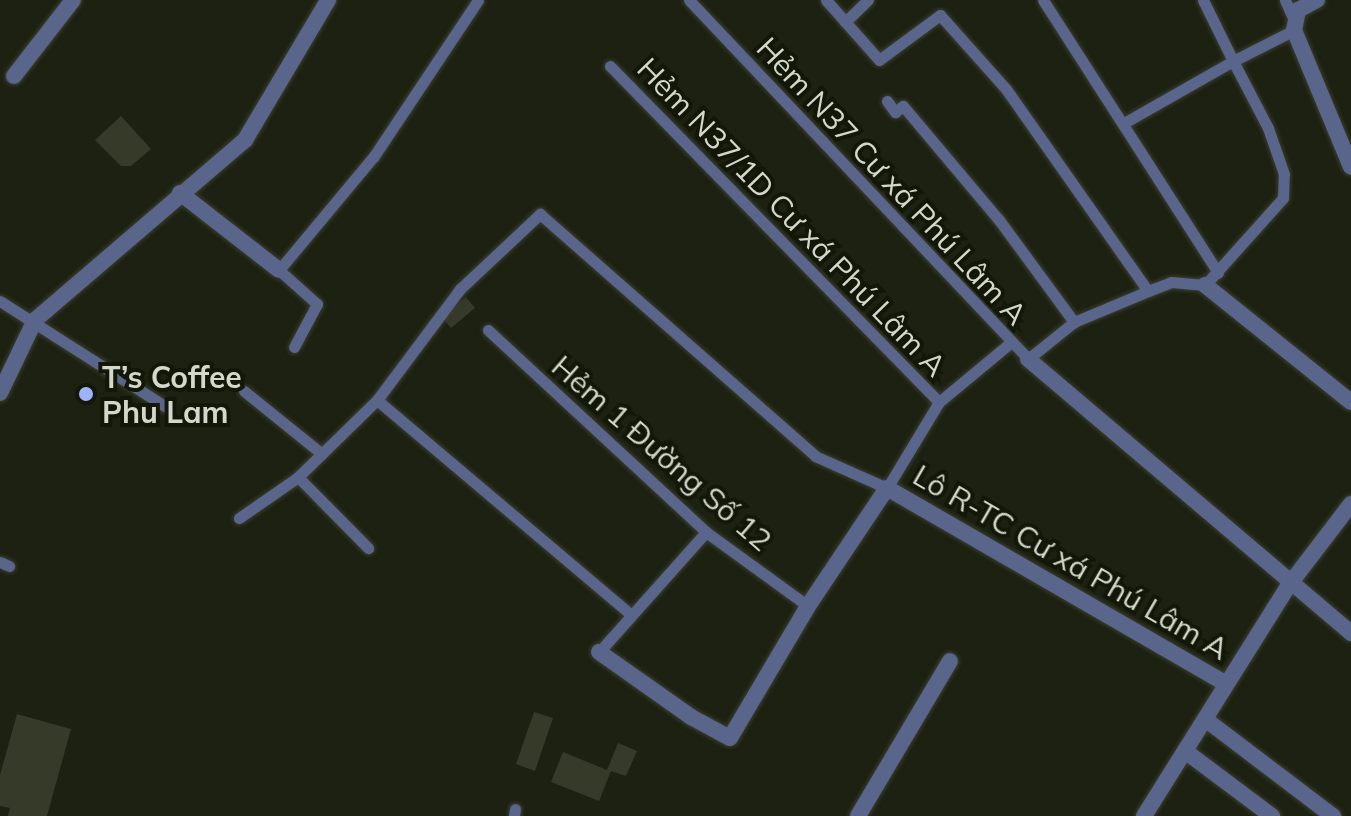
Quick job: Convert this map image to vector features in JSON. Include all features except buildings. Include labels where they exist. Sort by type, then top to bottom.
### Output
[{"type":"street","points":[[14,76],[73,0]]},
{"type":"street","points":[[0,393],[35,320],[245,140],[328,0]]},
{"type":"street","points":[[1317,0],[1298,10],[1294,25],[1351,167]]},
{"type":"street","points":[[180,193],[279,270]]},
{"type":"street","points":[[1205,285],[1351,402]]},
{"type":"street","points":[[1028,359],[1289,585],[1351,633]]},
{"type":"street","points":[[599,652],[691,717],[730,738],[808,606],[887,488]]},
{"type":"street","name":"Lô R-TC Cư xá Phú Lâm A","points":[[887,488],[1227,684]]},
{"type":"street","points":[[1144,816],[1289,585],[1351,504]]},
{"type":"street","points":[[858,816],[950,661]]},
{"type":"street","points":[[1205,719],[1333,816]]},
{"type":"street","points":[[1185,751],[1272,816]]},
{"type":"lane","points":[[294,347],[317,304],[279,270],[374,156],[478,0]]},
{"type":"lane","name":"Hẻm N37 Cư xá Phú Lâm A","points":[[689,0],[1028,359]]},
{"type":"lane","points":[[826,0],[879,60],[940,15],[1006,89],[1148,291]]},
{"type":"lane","points":[[845,22],[868,0]]},
{"type":"lane","points":[[1043,0],[1218,273]]},
{"type":"lane","points":[[1028,359],[1074,322],[1148,291],[1171,282],[1205,285],[1283,198],[1284,174],[1268,128],[1203,0]]},
{"type":"lane","points":[[1124,123],[1294,25],[1285,0]]},
{"type":"lane","name":"Hẻm N37/1D Cư xá Phú Lâm A","points":[[610,66],[939,402]]},
{"type":"lane","points":[[887,101],[895,112],[903,106],[999,220],[1074,322]]},
{"type":"lane","points":[[239,518],[298,477],[377,400],[460,289],[540,214],[815,456],[887,488],[939,402],[1010,343]]},
{"type":"lane","points":[[0,301],[35,320],[165,406]]},
{"type":"lane","name":"Hẻm 1 Đường Số 12","points":[[488,330],[706,532],[808,606]]},
{"type":"lane","points":[[244,391],[322,454]]},
{"type":"lane","points":[[377,400],[630,614]]},
{"type":"lane","points":[[298,477],[368,548]]},
{"type":"lane","points":[[599,652],[706,532]]},
{"type":"place","name":"T’s Coffee Phu Lam","points":[[86,394]]}]
